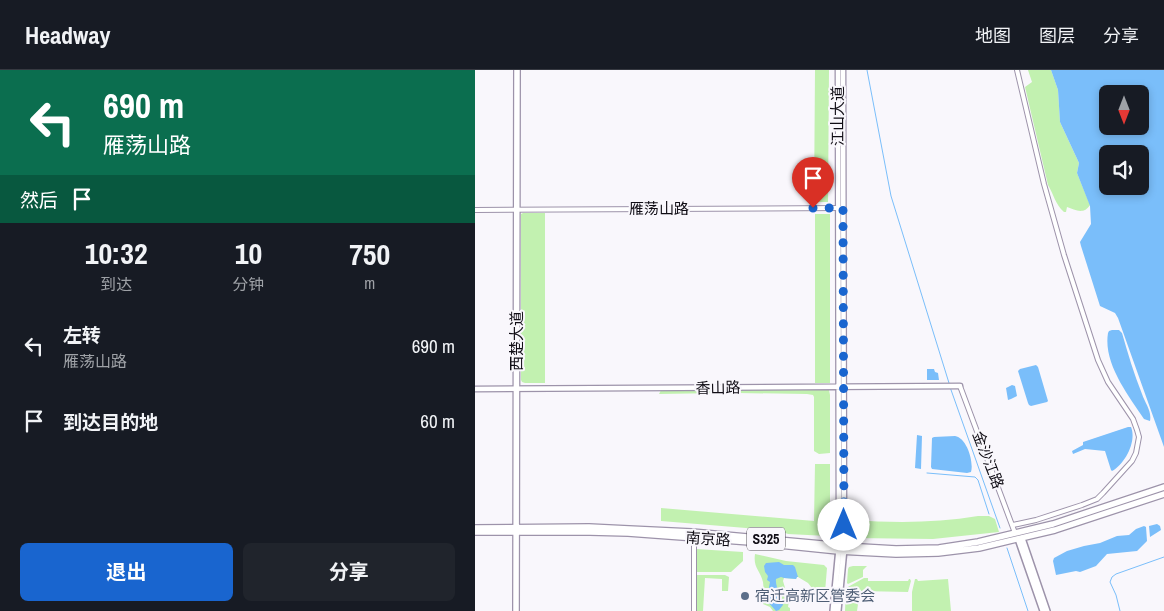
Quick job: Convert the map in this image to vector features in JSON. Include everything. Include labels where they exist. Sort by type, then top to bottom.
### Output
[{"type":"main road","name":"西楚大道","points":[[516,611],[517,70]]},
{"type":"main road","name":"S325","points":[[1022,536],[1164,487]]},
{"type":"main road","name":"S325","points":[[1022,536],[1076,524],[1164,494]]},
{"type":"main road","name":"南京路","points":[[475,532],[589,527],[711,534],[841,549]]},
{"type":"main road","name":"南京路","points":[[475,528],[590,532],[841,549],[939,548],[1022,536]]},
{"type":"main road","points":[[1022,536],[1043,611]]},
{"type":"main road","points":[[1022,536],[1047,611]]},
{"type":"main road","name":"江山大道","points":[[833,611],[841,549]]},
{"type":"main road","name":"江山大道","points":[[838,611],[841,549]]},
{"type":"street","name":"江山大道","points":[[838,70],[842,387],[841,549]]},
{"type":"street","name":"江山大道","points":[[840,208],[843,70]]},
{"type":"street","points":[[1013,525],[1036,520],[1082,505],[1103,494],[1132,460],[1136,453],[1139,438],[1133,419],[1108,382],[1098,360],[1044,184],[1017,70]]},
{"type":"street","name":"雁荡山路","points":[[475,210],[840,208]]},
{"type":"street","name":"金沙江路","points":[[960,386],[1013,525],[1022,536]]},
{"type":"street","name":"香山路","points":[[475,389],[960,386]]},
{"type":"street","points":[[694,538],[694,611]]},
{"type":"green space","points":[[815,70],[829,70],[828,202],[814,202]]},
{"type":"green space","points":[[1028,70],[1051,70],[1058,90],[1060,122],[1079,163],[1077,173],[1090,205],[1085,210],[1079,211],[1067,207],[1066,212],[1064,212],[1048,185],[1025,87],[1032,82]]},
{"type":"green space","points":[[545,213],[545,383],[525,383],[521,380],[521,214]]},
{"type":"green space","points":[[815,214],[830,214],[830,383],[815,383]]},
{"type":"green space","points":[[661,390],[720,390],[721,393],[659,394]]},
{"type":"green space","points":[[738,390],[829,390],[830,453],[819,454],[814,451],[813,395],[738,393]]},
{"type":"green space","points":[[815,464],[830,464],[830,529],[827,536],[788,534],[770,530],[661,521],[661,508],[814,521]]},
{"type":"green space","points":[[989,516],[995,519],[999,532],[933,539],[854,538],[851,536],[853,520],[916,522]]},
{"type":"green space","points":[[696,549],[743,552],[743,561],[731,572],[695,572]]},
{"type":"green space","points":[[755,554],[786,561],[824,565],[827,568],[825,592],[812,588],[798,577],[796,579],[784,578],[786,591],[784,595],[786,601],[789,601],[788,607],[790,611],[773,611],[770,607],[763,604],[763,582],[756,566]]},
{"type":"green space","points":[[853,566],[867,566],[863,570],[863,577],[848,584],[848,569]]},
{"type":"green space","points":[[695,575],[725,575],[729,577],[728,591],[722,591],[722,579],[705,578],[703,611],[695,611]]},
{"type":"green space","points":[[864,578],[868,578],[868,581],[908,581],[910,579],[911,581],[908,592],[860,591],[857,611],[845,611],[846,588]]},
{"type":"green space","points":[[915,579],[918,581],[948,579],[951,611],[912,611],[912,592]]},
{"type":"water","points":[[1051,70],[1164,70],[1164,447],[1118,318],[1115,313],[1100,306],[1080,242],[1091,224],[1090,206],[1077,173],[1079,163],[1060,122],[1058,90]]},
{"type":"water","points":[[1112,330],[1119,330],[1122,333],[1136,379],[1149,410],[1150,421],[1144,419],[1124,389],[1113,367],[1107,344],[1108,333]]},
{"type":"water","points":[[1036,365],[1048,401],[1031,406],[1028,403],[1018,371]]},
{"type":"water","points":[[927,369],[934,369],[938,373],[939,380],[927,380]]},
{"type":"water","points":[[1012,385],[1015,386],[1017,396],[1008,400],[1006,388]]},
{"type":"water","points":[[1131,427],[1132,433],[1129,452],[1117,468],[1112,471],[1105,451],[1085,449],[1073,454],[1072,451],[1083,445],[1083,442]]},
{"type":"water","points":[[917,435],[922,436],[921,469],[915,468]]},
{"type":"water","points":[[955,436],[963,441],[969,451],[971,472],[932,469],[932,438]]},
{"type":"water","points":[[1157,524],[1161,530],[1150,537],[1149,526]]},
{"type":"water","points":[[1146,527],[1147,541],[1137,551],[1107,554],[1096,566],[1080,572],[1056,575],[1054,558],[1067,551],[1100,543],[1117,536],[1129,535],[1136,529]]},
{"type":"water","points":[[779,562],[784,565],[793,565],[798,577],[796,579],[781,577],[776,579],[783,605],[776,611],[768,602],[770,582],[767,580],[768,576],[764,566],[766,563]]},
{"type":"waterway","points":[[867,70],[891,196],[949,383]]},
{"type":"waterway","points":[[950,387],[1000,528]]},
{"type":"waterway","points":[[927,473],[975,477],[978,480],[989,514]]},
{"type":"waterway","points":[[1007,548],[1028,611]]},
{"type":"waterway","points":[[1120,611],[1110,582],[1112,577],[1164,557]]},
{"type":"place","name":"宿迁高新区管委会","points":[[745,596]]},
{"type":"route","points":[[813,208],[843,208],[844,525]]}]
